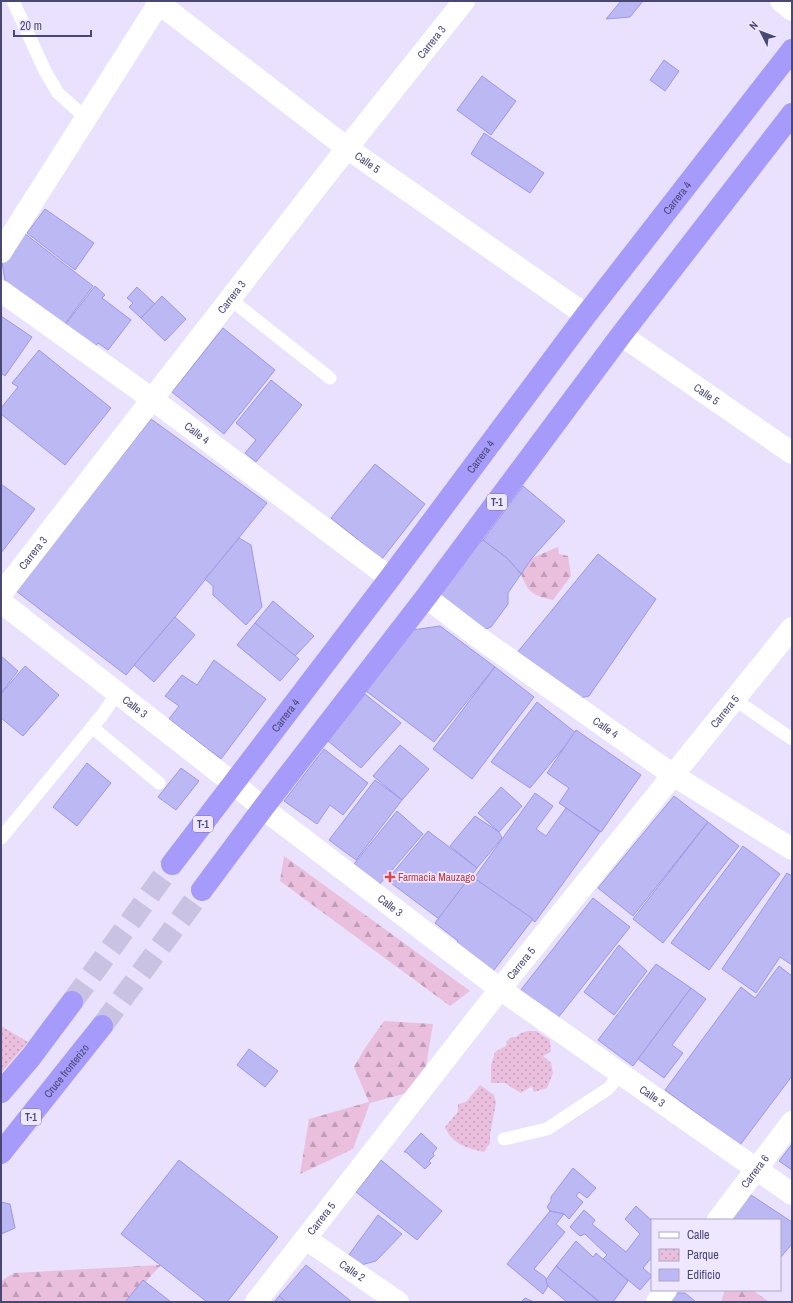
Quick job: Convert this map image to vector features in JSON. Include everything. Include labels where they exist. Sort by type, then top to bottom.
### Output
[{"type":"highway","name":"Carrera 4","points":[[172,864],[390,578],[586,315],[792,50]]},
{"type":"highway","name":"T-1","points":[[202,890],[263,808],[426,597],[621,334],[792,114]]},
{"type":"highway","points":[[1,1092],[31,1057],[72,1002]]},
{"type":"highway","name":"Cruce fronterizo","points":[[1,1154],[102,1026]]},
{"type":"street","name":"Carrera 3","points":[[1,594],[347,148],[464,1]]},
{"type":"street","points":[[781,1],[792,10]]},
{"type":"street","points":[[1,252],[157,2]]},
{"type":"street","name":"Calle 5","points":[[157,2],[347,148],[586,315]]},
{"type":"street","name":"Calle 4","points":[[1,291],[152,399],[390,578]]},
{"type":"street","name":"Calle 5","points":[[621,334],[792,453]]},
{"type":"street","name":"Calle 4","points":[[426,597],[478,637],[674,775],[792,849]]},
{"type":"street","name":"Calle 3","points":[[1,602],[263,808],[500,989],[792,1194]]},
{"type":"street","name":"Carrera 5","points":[[256,1302],[500,989],[792,628]]},
{"type":"street","name":"Carrera 6","points":[[719,1219],[792,1122]]},
{"type":"street","name":"Calle 2","points":[[306,1239],[398,1302]]},
{"type":"street","points":[[657,1302],[665,1291]]},
{"type":"lane","points":[[13,1],[45,71],[58,93],[86,118]]},
{"type":"lane","points":[[230,299],[330,378]]},
{"type":"lane","points":[[1,838],[103,714],[117,693]]},
{"type":"lane","points":[[734,699],[792,739]]},
{"type":"lane","points":[[92,727],[159,783]]},
{"type":"lane","points":[[504,1139],[547,1129],[609,1088],[620,1073]]},
{"type":"green space","points":[[558,547],[559,554],[568,556],[571,576],[553,600],[532,593],[526,586],[521,574],[532,558]]},
{"type":"green space","points":[[284,856],[470,991],[450,1006],[280,881]]},
{"type":"green space","points":[[384,1021],[433,1024],[422,1089],[370,1103],[353,1149],[300,1174],[309,1119],[369,1102],[354,1067]]},
{"type":"green space","points":[[1,1026],[28,1042],[1,1073]]},
{"type":"green space","points":[[536,1031],[550,1040],[551,1052],[543,1056],[551,1063],[553,1073],[547,1088],[534,1092],[532,1086],[521,1093],[505,1083],[491,1083],[491,1065],[495,1052],[506,1046],[507,1041],[512,1037],[516,1037],[521,1033]]},
{"type":"green space","points":[[480,1085],[494,1095],[496,1103],[490,1134],[490,1143],[484,1152],[466,1147],[456,1142],[445,1127],[458,1112],[458,1104],[466,1102]]},
{"type":"green space","points":[[161,1265],[127,1302],[1,1302],[1,1281],[14,1273]]},
{"type":"green space","points":[[725,1291],[754,1291],[770,1302],[721,1302]]},
{"type":"building","points":[[621,1],[643,1],[630,17],[606,19]]},
{"type":"building","points":[[664,60],[679,71],[665,91],[650,80]]},
{"type":"building","points":[[482,76],[516,101],[491,135],[457,110]]},
{"type":"building","points":[[484,133],[544,173],[530,193],[471,154]]},
{"type":"building","points":[[45,209],[94,243],[75,270],[27,233]]},
{"type":"building","points":[[24,233],[93,286],[64,325],[5,281],[2,262]]},
{"type":"building","points":[[95,286],[105,295],[102,298],[131,320],[108,350],[98,343],[94,348],[65,325]]},
{"type":"building","points":[[137,287],[155,304],[141,318],[129,307],[133,303],[127,298]]},
{"type":"building","points":[[162,296],[186,319],[165,341],[141,318]]},
{"type":"building","points":[[1,316],[32,337],[5,376],[1,373]]},
{"type":"building","points":[[223,328],[275,370],[224,434],[172,392]]},
{"type":"building","points":[[39,350],[111,408],[65,465],[1,414],[1,408],[18,387],[12,383]]},
{"type":"building","points":[[271,380],[302,405],[256,462],[245,453],[256,440],[236,423]]},
{"type":"building","points":[[151,419],[267,503],[126,675],[16,591]]},
{"type":"building","points":[[375,464],[425,504],[382,559],[331,518]]},
{"type":"building","points":[[1,484],[35,509],[1,553]]},
{"type":"building","points":[[523,486],[565,521],[532,558],[521,574],[508,559],[483,540]]},
{"type":"building","points":[[239,538],[251,545],[262,607],[246,625],[213,595],[213,586],[205,579]]},
{"type":"building","points":[[483,540],[508,559],[521,574],[508,593],[508,604],[491,627],[476,633],[435,598],[472,547]]},
{"type":"building","points":[[598,554],[656,599],[589,696],[580,698],[516,654]]},
{"type":"building","points":[[273,601],[314,636],[295,656],[255,623]]},
{"type":"building","points":[[175,617],[195,635],[154,682],[134,665]]},
{"type":"building","points":[[255,623],[299,659],[280,681],[237,645]]},
{"type":"building","points":[[440,626],[495,667],[434,742],[366,691],[412,630]]},
{"type":"building","points":[[1,656],[18,671],[1,693]]},
{"type":"building","points":[[214,660],[266,699],[221,759],[169,719],[179,706],[165,696],[182,675],[197,685]]},
{"type":"building","points":[[25,666],[59,695],[23,736],[1,718],[1,694]]},
{"type":"building","points":[[495,667],[534,697],[472,779],[433,749]]},
{"type":"building","points":[[365,694],[401,723],[361,768],[328,741]]},
{"type":"building","points":[[537,702],[576,733],[530,788],[491,762]]},
{"type":"building","points":[[576,730],[641,775],[601,832],[559,803],[569,788],[547,773]]},
{"type":"building","points":[[400,745],[429,769],[402,800],[373,776]]},
{"type":"building","points":[[324,749],[368,783],[343,815],[330,805],[317,824],[284,801]]},
{"type":"building","points":[[87,763],[111,783],[77,826],[53,807]]},
{"type":"building","points":[[181,768],[199,781],[176,810],[158,797]]},
{"type":"building","points":[[375,780],[402,800],[356,860],[329,840]]},
{"type":"building","points":[[501,787],[522,806],[499,832],[478,813]]},
{"type":"building","points":[[535,793],[553,806],[536,829],[546,836],[566,808],[600,832],[535,922],[474,878]]},
{"type":"building","points":[[674,796],[708,822],[633,916],[598,888]]},
{"type":"building","points":[[397,811],[423,834],[379,885],[354,864]]},
{"type":"building","points":[[475,816],[499,832],[502,838],[477,868],[450,846]]},
{"type":"building","points":[[708,822],[739,846],[663,943],[633,919]]},
{"type":"building","points":[[428,831],[477,868],[439,919],[387,880]]},
{"type":"building","points":[[743,846],[780,874],[709,970],[671,943]]},
{"type":"building","points":[[473,873],[474,878],[533,919],[491,974],[454,945],[458,941],[435,923]]},
{"type":"building","points":[[787,873],[792,876],[792,965],[780,957],[756,993],[722,969]]},
{"type":"building","points":[[593,898],[630,927],[557,1019],[520,991]]},
{"type":"building","points":[[619,945],[647,971],[614,1015],[584,992]]},
{"type":"building","points":[[656,964],[691,988],[633,1066],[598,1040]]},
{"type":"building","points":[[779,966],[792,976],[792,1076],[740,1145],[665,1090],[741,987],[755,998]]},
{"type":"building","points":[[691,988],[706,999],[672,1045],[683,1053],[664,1078],[638,1059]]},
{"type":"building","points":[[249,1049],[278,1071],[265,1087],[237,1065]]},
{"type":"building","points":[[421,1133],[437,1148],[433,1153],[434,1156],[429,1161],[431,1163],[425,1169],[406,1152],[404,1152]]},
{"type":"building","points":[[792,1144],[792,1170],[779,1161]]},
{"type":"building","points":[[179,1160],[278,1237],[227,1302],[207,1302],[121,1234]]},
{"type":"building","points":[[381,1160],[442,1211],[417,1240],[356,1192]]},
{"type":"building","points":[[573,1168],[596,1188],[587,1198],[579,1192],[576,1196],[583,1202],[569,1219],[564,1214],[550,1211],[547,1207],[551,1201],[551,1197]]},
{"type":"building","points":[[751,1195],[792,1222],[792,1244],[781,1257],[781,1219],[729,1219]]},
{"type":"building","points":[[1,1202],[10,1204],[15,1228],[1,1234]]},
{"type":"building","points":[[636,1206],[651,1220],[651,1258],[643,1268],[651,1275],[651,1277],[640,1290],[603,1259],[607,1255],[585,1234],[580,1236],[570,1227],[584,1210],[595,1220],[592,1224],[626,1252],[640,1234],[625,1219]]},
{"type":"building","points":[[550,1211],[564,1214],[556,1224],[565,1232],[534,1269],[545,1277],[547,1282],[548,1286],[543,1294],[507,1264]]},
{"type":"building","points":[[378,1215],[402,1234],[376,1261],[357,1266],[348,1256]]},
{"type":"building","points":[[576,1241],[593,1257],[596,1253],[628,1281],[613,1302],[600,1302],[556,1266]]},
{"type":"building","points":[[306,1265],[352,1302],[286,1302],[279,1296]]},
{"type":"building","points":[[556,1266],[599,1302],[567,1302],[548,1286],[546,1280]]},
{"type":"building","points":[[143,1280],[171,1302],[125,1302]]},
{"type":"building","points":[[675,1293],[685,1293],[696,1302],[669,1302]]},
{"type":"building","points":[[279,1296],[286,1302],[274,1302]]},
{"type":"building","points":[[525,1298],[534,1302],[521,1302]]},
{"type":"tunnel","points":[[72,1002],[172,864]]},
{"type":"tunnel","points":[[102,1026],[202,890]]},
{"type":"place","name":"Farmacia Mauzago","points":[[390,877]]}]
